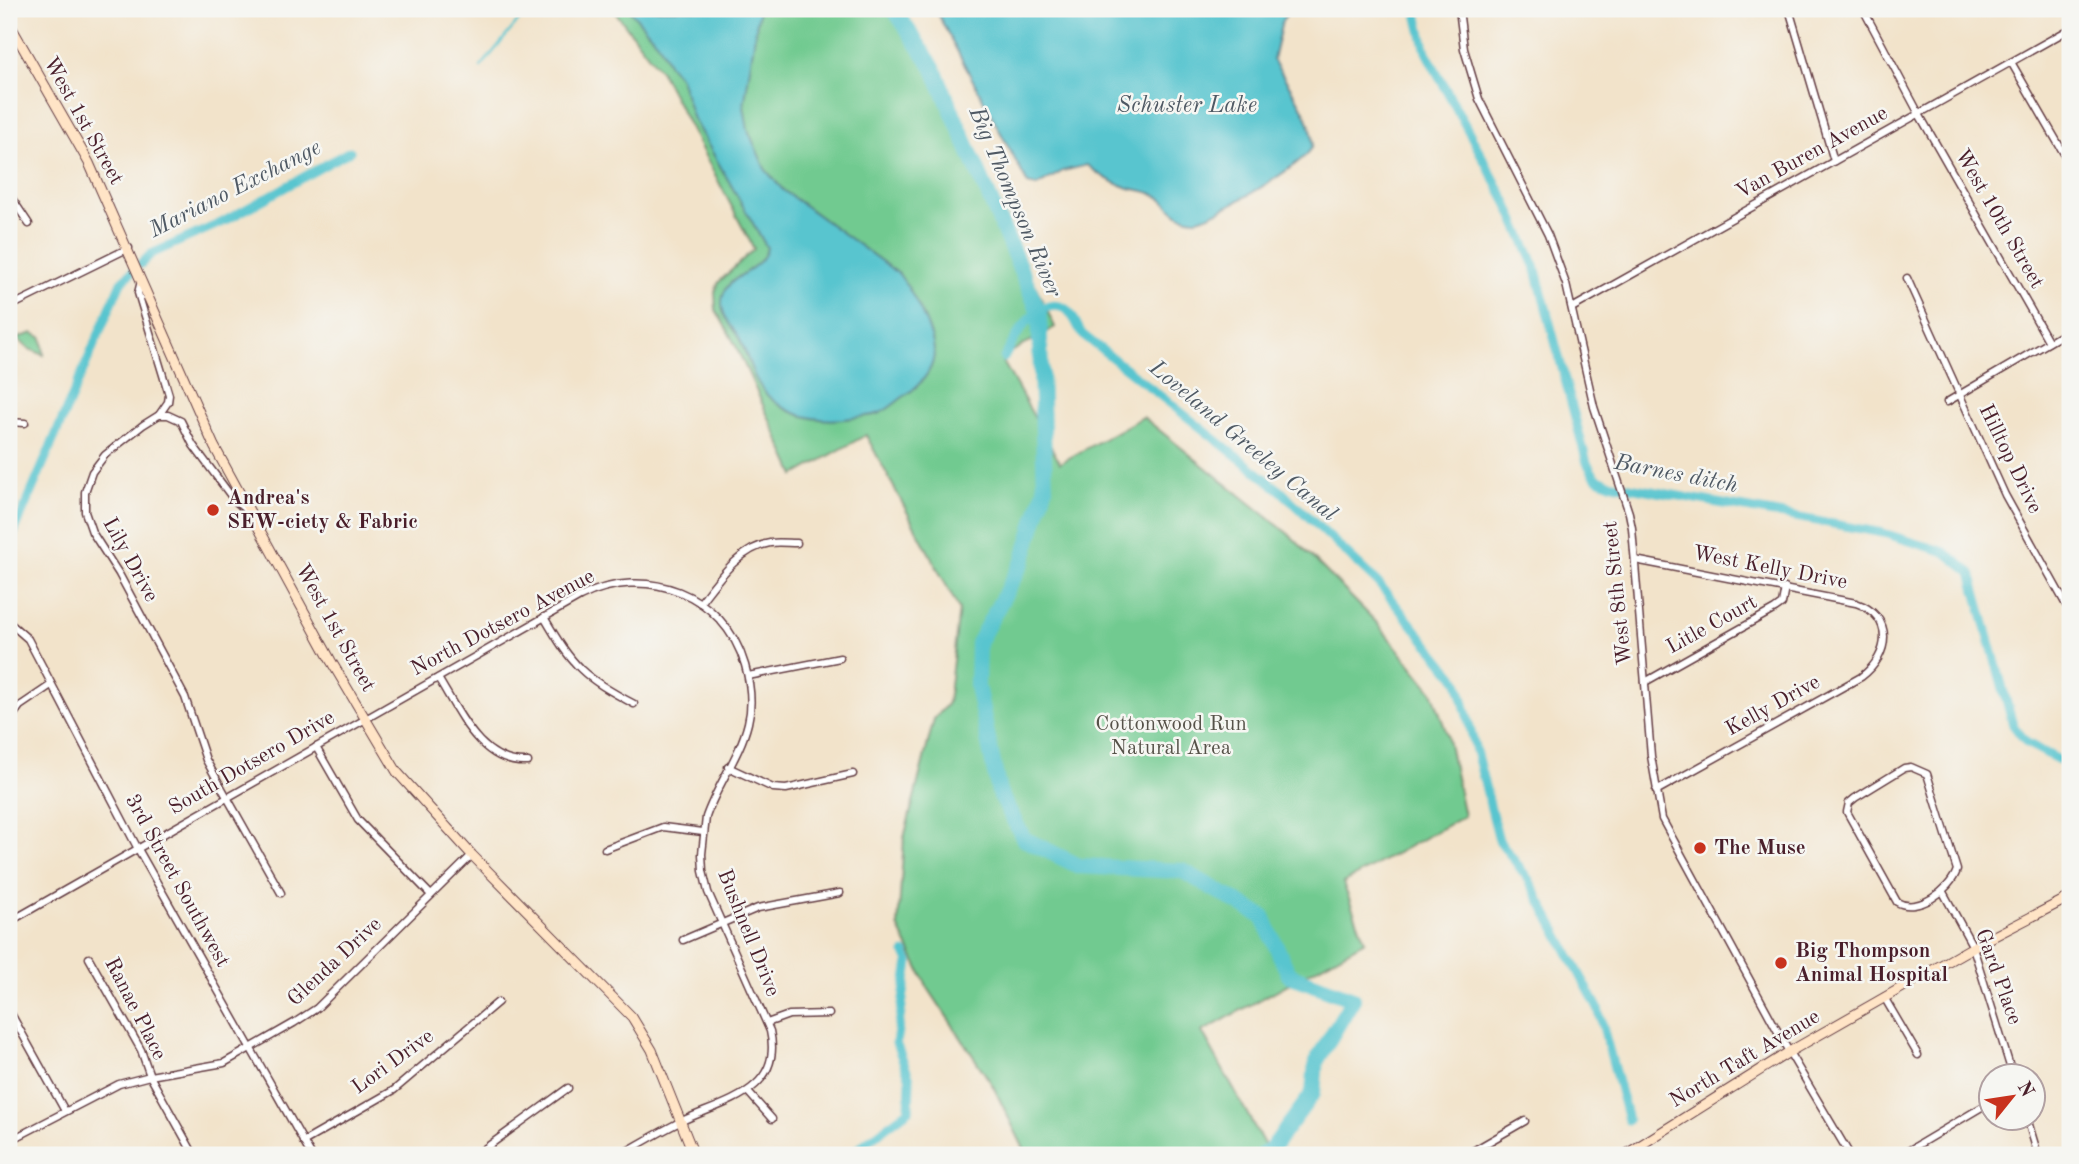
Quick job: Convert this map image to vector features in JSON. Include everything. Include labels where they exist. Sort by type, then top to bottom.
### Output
[{"type":"main road","name":"West 1st Street","points":[[9,23],[89,163],[129,248],[198,413],[331,661],[397,772],[472,855],[632,1017],[652,1050],[694,1155]]},
{"type":"main road","name":"North Taft Avenue","points":[[1625,1155],[1789,1052],[1973,947],[2070,897]]},
{"type":"street","name":"West 8th Street","points":[[1459,9],[1464,49],[1479,99],[1548,235],[1566,284],[1594,407],[1632,528],[1656,791],[1662,819],[1789,1052],[1850,1155]]},
{"type":"street","points":[[1789,9],[1834,161]]},
{"type":"street","name":"West 10th Street","points":[[1863,9],[1919,114],[2049,342]]},
{"type":"street","name":"Van Buren Avenue","points":[[1572,308],[2070,30]]},
{"type":"street","points":[[2011,62],[2070,164]]},
{"type":"street","points":[[9,194],[29,225]]},
{"type":"street","points":[[9,307],[129,248]]},
{"type":"street","name":"Hilltop Drive","points":[[1907,278],[2005,495],[2070,612]]},
{"type":"street","points":[[141,279],[138,293],[169,395],[168,402],[159,415],[175,417],[181,421],[194,445],[234,499],[254,517]]},
{"type":"street","points":[[1947,402],[2070,330]]},
{"type":"street","name":"Lily Drive","points":[[159,415],[97,463],[87,482],[85,512],[92,532],[119,574],[185,696],[206,760],[281,893]]},
{"type":"street","points":[[9,422],[25,423]]},
{"type":"street","points":[[700,603],[722,575],[746,554],[769,544],[797,543]]},
{"type":"street","name":"West Kelly Drive","points":[[1635,560],[1860,604],[1877,618],[1884,634]]},
{"type":"street","name":"North Dotsero Avenue","points":[[366,718],[589,592],[617,583],[634,582],[659,585],[700,603]]},
{"type":"street","name":"Litle Court","points":[[1645,682],[1776,609],[1782,604],[1785,588]]},
{"type":"street","name":"Bushnell Drive","points":[[620,1155],[680,1122],[748,1092],[765,1074],[770,1061],[772,1039],[767,1023],[708,892],[703,871],[703,832],[709,808],[748,723],[750,686],[740,649],[719,619],[700,603]]},
{"type":"street","points":[[544,617],[574,664],[600,686],[634,704]]},
{"type":"street","name":"3rd Street Southwest","points":[[12,625],[28,639],[138,849],[311,1155]]},
{"type":"street","name":"Kelly Drive","points":[[1656,791],[1861,677],[1880,659],[1885,644],[1884,634]]},
{"type":"street","points":[[748,676],[840,658]]},
{"type":"street","points":[[438,678],[469,727],[495,756],[518,763],[528,762]]},
{"type":"street","points":[[9,722],[20,706],[51,685]]},
{"type":"street","name":"South Dotsero Drive","points":[[9,922],[366,718]]},
{"type":"street","points":[[316,747],[358,820],[431,895]]},
{"type":"street","points":[[728,767],[774,789],[786,789],[853,774]]},
{"type":"street","points":[[1904,768],[1920,769],[1927,774],[1957,870],[1954,879],[1942,892],[1912,906],[1903,906],[1897,902],[1847,812],[1849,803],[1855,798],[1904,768]]},
{"type":"street","points":[[606,849],[663,827],[703,832]]},
{"type":"street","name":"Glenda Drive","points":[[9,1141],[119,1084],[150,1076],[215,1066],[294,1024],[317,1008],[472,855]]},
{"type":"street","name":"Gard Place","points":[[1942,892],[1973,947],[2009,1062]]},
{"type":"street","points":[[683,940],[758,908],[841,893]]},
{"type":"street","name":"Ranae Place","points":[[89,958],[141,1051],[150,1076],[194,1155]]},
{"type":"street","points":[[1884,997],[1918,1055]]},
{"type":"street","name":"Lori Drive","points":[[303,1142],[394,1090],[498,1002]]},
{"type":"street","points":[[9,1010],[65,1111]]},
{"type":"street","points":[[767,1023],[789,1015],[829,1014]]},
{"type":"street","points":[[476,1155],[568,1088]]},
{"type":"street","points":[[748,1092],[772,1119]]},
{"type":"street","points":[[1901,1155],[1978,1109]]},
{"type":"street","points":[[1468,1155],[1525,1121]]},
{"type":"street","points":[[2031,1132],[2038,1155]]},
{"type":"green space","name":"Cottonwood Run Natural Area","points":[[613,9],[895,9],[933,62],[970,148],[1055,327],[1001,358],[1060,463],[1143,417],[1291,536],[1377,623],[1432,691],[1447,734],[1464,816],[1343,883],[1365,941],[1202,1032],[1270,1155],[1027,1155],[993,1086],[928,988],[898,926],[904,838],[934,719],[948,703],[959,609],[866,435],[795,475],[735,344],[716,310],[715,292],[719,282],[754,249],[661,72]]},
{"type":"green space","points":[[33,333],[42,338],[44,355],[29,349],[17,338]]},
{"type":"water","points":[[629,9],[759,9],[744,106],[748,130],[765,169],[783,190],[899,274],[915,300],[930,334],[934,352],[929,371],[916,387],[887,409],[875,415],[847,419],[811,418],[779,405],[759,384],[740,340],[726,317],[722,302],[729,285],[758,263],[767,248],[692,117],[680,78],[668,63],[660,46]]},
{"type":"water","name":"Schuster Lake","points":[[935,9],[1290,9],[1282,21],[1273,60],[1305,115],[1313,137],[1312,147],[1294,165],[1258,189],[1219,210],[1195,219],[1180,215],[1155,195],[1112,181],[1087,165],[1063,171],[1037,186],[1028,184]]},
{"type":"waterway","points":[[481,67],[528,9]]},
{"type":"waterway","name":"Big Thompson River","points":[[894,9],[933,67],[1039,312],[1045,489],[1023,561],[978,643],[977,686],[999,792],[1024,839],[1079,866],[1183,871],[1263,917],[1289,975],[1353,999],[1316,1062],[1313,1093],[1270,1151],[1262,1155]]},
{"type":"waterway","name":"Barnes ditch","points":[[1416,9],[1426,52],[1507,203],[1535,266],[1587,463],[1596,478],[1608,483],[1883,533],[1945,552],[1971,573],[2013,725],[2027,743],[2070,766]]},
{"type":"waterway","name":"Mariano Exchange","points":[[141,264],[151,254],[223,222],[350,151]]},
{"type":"waterway","name":"Mariano Exchange","points":[[9,544],[121,282],[133,271]]},
{"type":"waterway","name":"Loveland Greeley Canal","points":[[1004,358],[1020,331],[1035,314],[1053,305],[1063,307],[1072,315],[1082,334],[1281,491],[1378,583],[1458,681],[1499,840],[1529,880],[1598,1008],[1628,1120]]},
{"type":"waterway","points":[[856,1150],[909,1110],[910,1079],[896,1043],[909,962],[905,953]]},
{"type":"place","name":"Andrea's SEW-ciety & Fabric","points":[[213,510]]},
{"type":"place","name":"The Muse","points":[[1700,848]]},
{"type":"place","name":"Big Thompson Animal Hospital","points":[[1781,963]]}]
